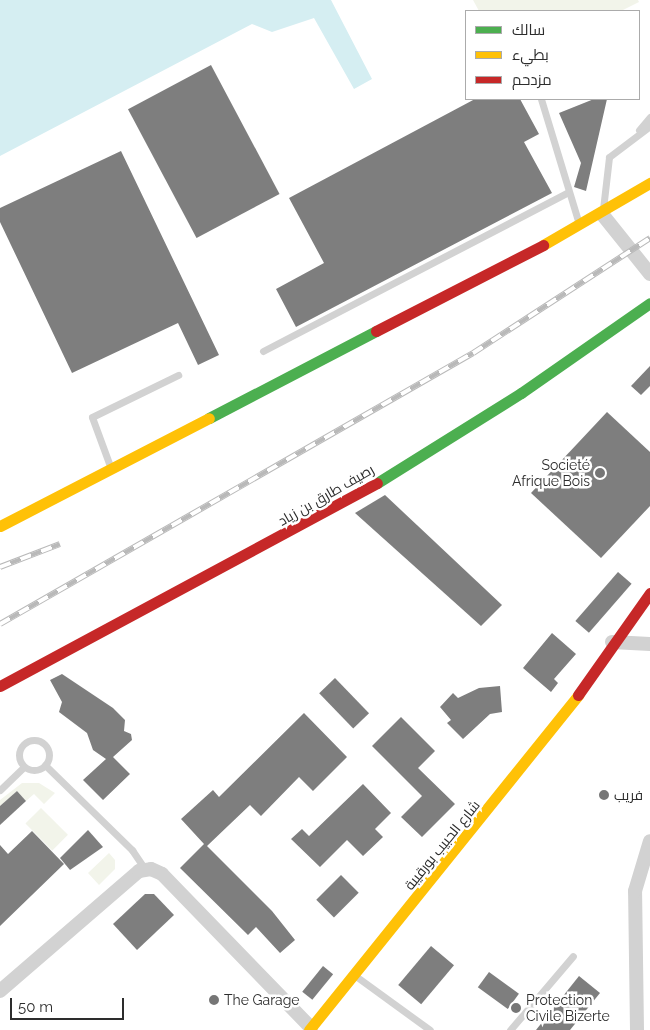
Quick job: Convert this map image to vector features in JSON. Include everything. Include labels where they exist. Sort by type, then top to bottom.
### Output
[{"type":"main road","points":[[0,526],[113,470],[602,214],[650,184]]},
{"type":"main road","name":"رصيف طارق بن زياد","points":[[0,686],[346,503],[521,393],[650,303]]},
{"type":"main road","name":"شارع الحبيب بورقيبة","points":[[595,675],[612,642],[650,593]]},
{"type":"main road","name":"شارع الحبيب بورقيبة","points":[[310,1029],[355,976],[595,675],[639,631]]},
{"type":"street","points":[[602,214],[650,274]]},
{"type":"street","points":[[612,642],[650,644]]},
{"type":"street","points":[[638,1030],[635,891],[650,841]]},
{"type":"street","points":[[0,991],[145,869],[162,874],[310,1029]]},
{"type":"lane","points":[[541,100],[566,170],[567,193],[580,225]]},
{"type":"lane","points":[[632,139],[650,117]]},
{"type":"lane","points":[[602,214],[609,157],[650,126]]},
{"type":"lane","points":[[263,351],[567,193]]},
{"type":"lane","points":[[113,470],[92,417],[178,374]]},
{"type":"lane","points":[[33,740],[43,742],[49,751],[45,765],[35,770],[24,767],[19,758],[20,748],[33,740]]},
{"type":"lane","points":[[45,765],[132,850],[145,869]]},
{"type":"lane","points":[[0,790],[24,767]]},
{"type":"lane","points":[[510,1030],[573,956]]},
{"type":"lane","points":[[355,976],[430,1030]]},
{"type":"shaded area","points":[[473,0],[638,0],[639,2],[623,10],[478,10]]},
{"type":"shaded area","points":[[22,783],[39,783],[55,793],[44,804],[34,794],[26,801],[17,791],[0,806],[0,800]]},
{"type":"shaded area","points":[[41,808],[68,835],[52,850],[25,824]]},
{"type":"shaded area","points":[[109,853],[115,860],[115,869],[99,885],[88,873]]},
{"type":"water","points":[[0,0],[331,0],[372,79],[354,89],[314,18],[272,32],[252,24],[0,156]]},
{"type":"building","points":[[211,65],[280,194],[197,238],[128,109]]},
{"type":"building","points":[[473,100],[521,100],[539,134],[524,142],[552,193],[296,327],[276,289],[324,263],[289,198]]},
{"type":"building","points":[[592,100],[607,100],[586,191],[574,187],[581,163],[559,113]]},
{"type":"building","points":[[121,151],[219,355],[198,365],[178,323],[72,373],[0,222],[0,208]]},
{"type":"building","points":[[650,366],[650,386],[641,395],[631,386]]},
{"type":"building","name":"Societé Afrique Bois","points":[[607,412],[650,452],[650,506],[601,558],[531,493]]},
{"type":"building","points":[[385,495],[502,605],[481,626],[355,513]]},
{"type":"building","points":[[618,572],[632,584],[589,633],[575,621]]},
{"type":"building","points":[[552,633],[576,654],[554,679],[558,683],[551,692],[523,668]]},
{"type":"building","points":[[62,674],[113,708],[125,720],[124,731],[131,734],[132,740],[113,757],[130,774],[103,800],[83,780],[106,759],[93,750],[87,733],[59,712],[62,702],[50,680]]},
{"type":"building","points":[[335,678],[369,713],[353,729],[319,693]]},
{"type":"building","points":[[500,686],[502,712],[490,714],[463,739],[447,723],[451,720],[440,707],[453,693],[458,698],[479,688]]},
{"type":"building","points":[[304,713],[347,757],[313,791],[299,777],[261,816],[250,805],[207,846],[272,911],[295,940],[280,953],[256,927],[248,935],[180,868],[204,844],[181,819],[213,790],[219,797]]},
{"type":"building","points":[[401,717],[435,751],[418,768],[455,804],[422,837],[401,817],[422,796],[372,746]]},
{"type":"building","points":[[363,784],[391,813],[375,829],[383,837],[363,856],[347,840],[320,867],[291,839],[302,829],[309,836]]},
{"type":"building","points":[[17,791],[26,801],[0,825],[0,806]]},
{"type":"building","points":[[88,830],[103,847],[70,870],[60,858]]},
{"type":"building","points":[[32,831],[64,864],[0,926],[0,845],[8,854]]},
{"type":"building","points":[[341,875],[359,893],[334,917],[316,900]]},
{"type":"building","points":[[145,894],[154,894],[174,915],[137,950],[113,924]]},
{"type":"building","points":[[431,946],[454,965],[421,1004],[398,985]]},
{"type":"building","points":[[323,966],[333,974],[312,1000],[302,992]]},
{"type":"building","points":[[489,972],[519,994],[508,1009],[478,987]]},
{"type":"building","points":[[579,976],[600,993],[570,1030],[536,1030]]},
{"type":"railway","points":[[0,624],[473,353],[650,238]]},
{"type":"railway","points":[[0,567],[60,544]]},
{"type":"traffic: fast","points":[[377,483],[521,393],[650,303]]},
{"type":"traffic: fast","points":[[209,418],[376,331]]},
{"type":"traffic: slow","points":[[543,245],[650,183]]},
{"type":"traffic: slow","points":[[0,526],[209,418]]},
{"type":"traffic: slow","points":[[309,1030],[578,695]]},
{"type":"traffic: jam","points":[[376,331],[543,245]]},
{"type":"traffic: jam","points":[[0,686],[377,483]]},
{"type":"traffic: jam","points":[[578,695],[650,593]]},
{"type":"place","name":"Societé Afrique Bois","points":[[600,473]]},
{"type":"place","name":"فريب","points":[[604,795]]},
{"type":"place","name":"The Garage","points":[[214,1000]]},
{"type":"place","name":"Protection Civile Bizerte","points":[[516,1008]]}]
